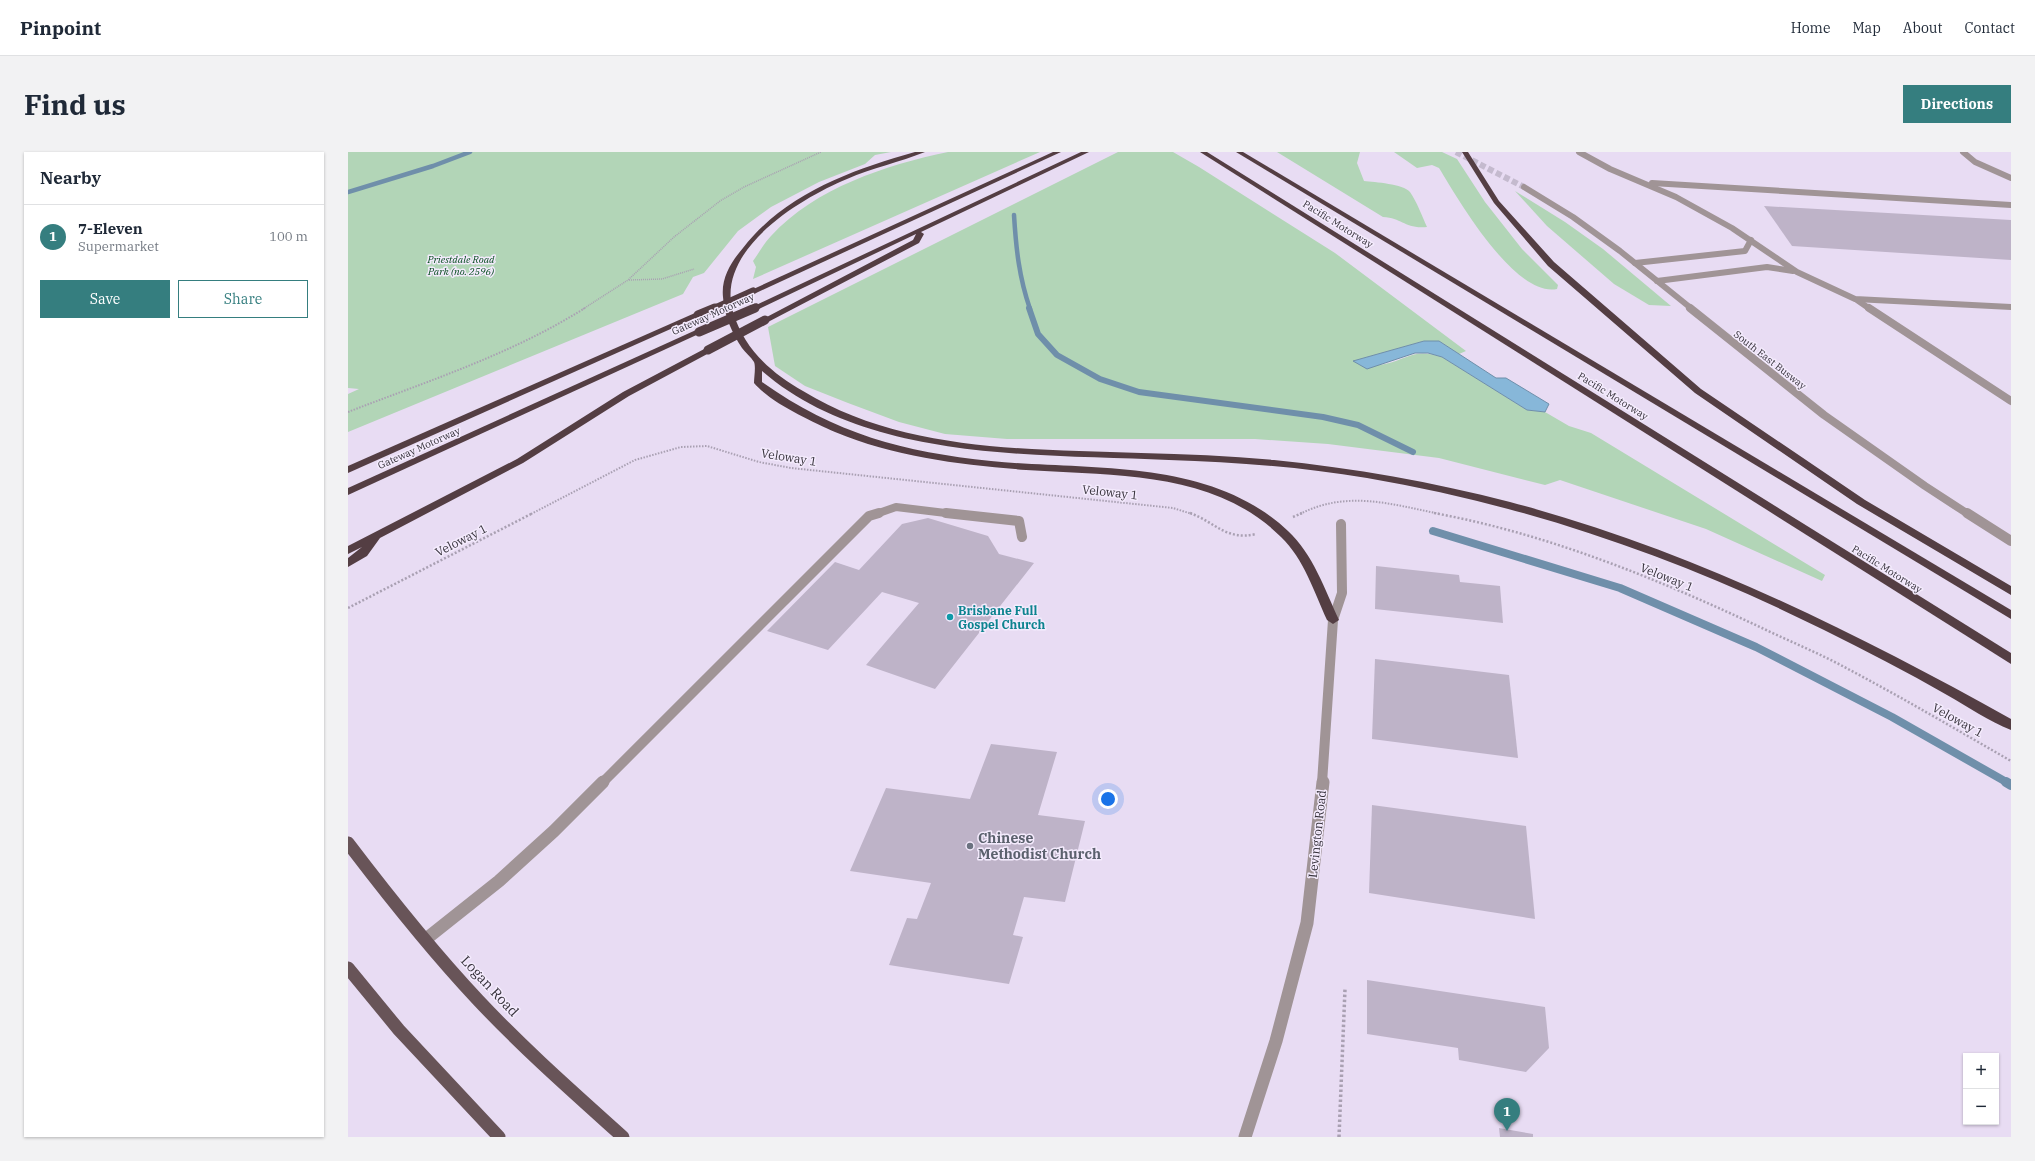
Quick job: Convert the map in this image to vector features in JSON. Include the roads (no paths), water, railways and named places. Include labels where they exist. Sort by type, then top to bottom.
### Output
[{"type":"highway","points":[[922,152],[849,176],[805,198],[775,218],[752,240],[734,264],[729,277],[726,306],[744,345],[758,363],[792,389],[813,402],[910,436],[972,446],[1018,450],[1215,458],[1328,469],[1448,490],[1563,520],[1673,558],[1791,608],[1922,674],[2011,725]]},
{"type":"highway","name":"Gateway Motorway","points":[[348,470],[753,291],[1058,152]]},
{"type":"highway","name":"Gateway Motorway","points":[[348,492],[756,307],[1086,152]]},
{"type":"highway","name":"Pacific Motorway","points":[[1202,152],[2011,659]]},
{"type":"highway","name":"Pacific Motorway","points":[[1239,152],[2011,615]]},
{"type":"highway","points":[[1465,152],[1496,202],[1551,264],[1585,295],[1698,391],[1861,502],[2011,591]]},
{"type":"highway","points":[[348,550],[507,468],[626,394],[916,241],[924,228]]},
{"type":"highway","points":[[758,363],[758,383],[768,392],[807,415],[848,434],[878,443],[946,459],[983,464],[1170,478],[1211,489],[1229,496],[1262,514],[1290,540],[1310,567],[1333,620]]},
{"type":"highway","points":[[348,563],[363,553],[378,535]]},
{"type":"main road","name":"Logan Road","points":[[348,843],[390,899],[477,999],[541,1063],[623,1137]]},
{"type":"main road","points":[[348,968],[399,1030],[499,1137]]},
{"type":"street","points":[[1580,152],[1610,169],[1676,197],[1732,228],[1797,272],[1855,299],[2011,401]]},
{"type":"street","points":[[1963,152],[1975,162],[2011,178]]},
{"type":"street","points":[[1644,183],[2011,205]]},
{"type":"street","name":"South East Busway","points":[[1524,187],[1573,217],[1635,263],[1824,415],[1925,486],[2011,541]]},
{"type":"street","points":[[1635,263],[1745,251],[1751,240]]},
{"type":"street","points":[[1657,281],[1767,267],[1797,272]]},
{"type":"street","points":[[1855,299],[2011,307]]},
{"type":"street","points":[[426,939],[489,890],[554,831],[869,516],[896,507],[1019,521],[1022,537]]},
{"type":"street","name":"Levington Road","points":[[1245,1137],[1276,1041],[1307,923],[1322,790],[1333,620],[1342,593],[1341,524]]},
{"type":"water","points":[[1424,341],[1439,341],[1496,378],[1506,378],[1549,404],[1545,412],[1527,410],[1442,357],[1428,353],[1415,353],[1367,369],[1353,361]]},
{"type":"waterway","points":[[348,192],[433,166],[470,152]]},
{"type":"waterway","points":[[1014,215],[1019,262],[1023,285],[1030,309]]},
{"type":"waterway","points":[[1029,308],[1038,334],[1057,355],[1100,379],[1139,392],[1323,417],[1358,425],[1413,452]]},
{"type":"waterway","points":[[1433,531],[1620,588],[1756,647],[1892,717],[2008,783]]},
{"type":"waterway","points":[[2006,782],[2011,785]]},
{"type":"tunnel","points":[[1456,152],[1524,187]]},
{"type":"place","name":"Brisbane Full Gospel Church","points":[[950,617]]},
{"type":"place","name":"Chinese Methodist Church","points":[[970,846]]},
{"type":"place","name":"7-Eleven","points":[[1507,1131]]},
{"type":"park label","name":"Priestdale Road Park (no. 2596)","points":[[461,264]]}]
